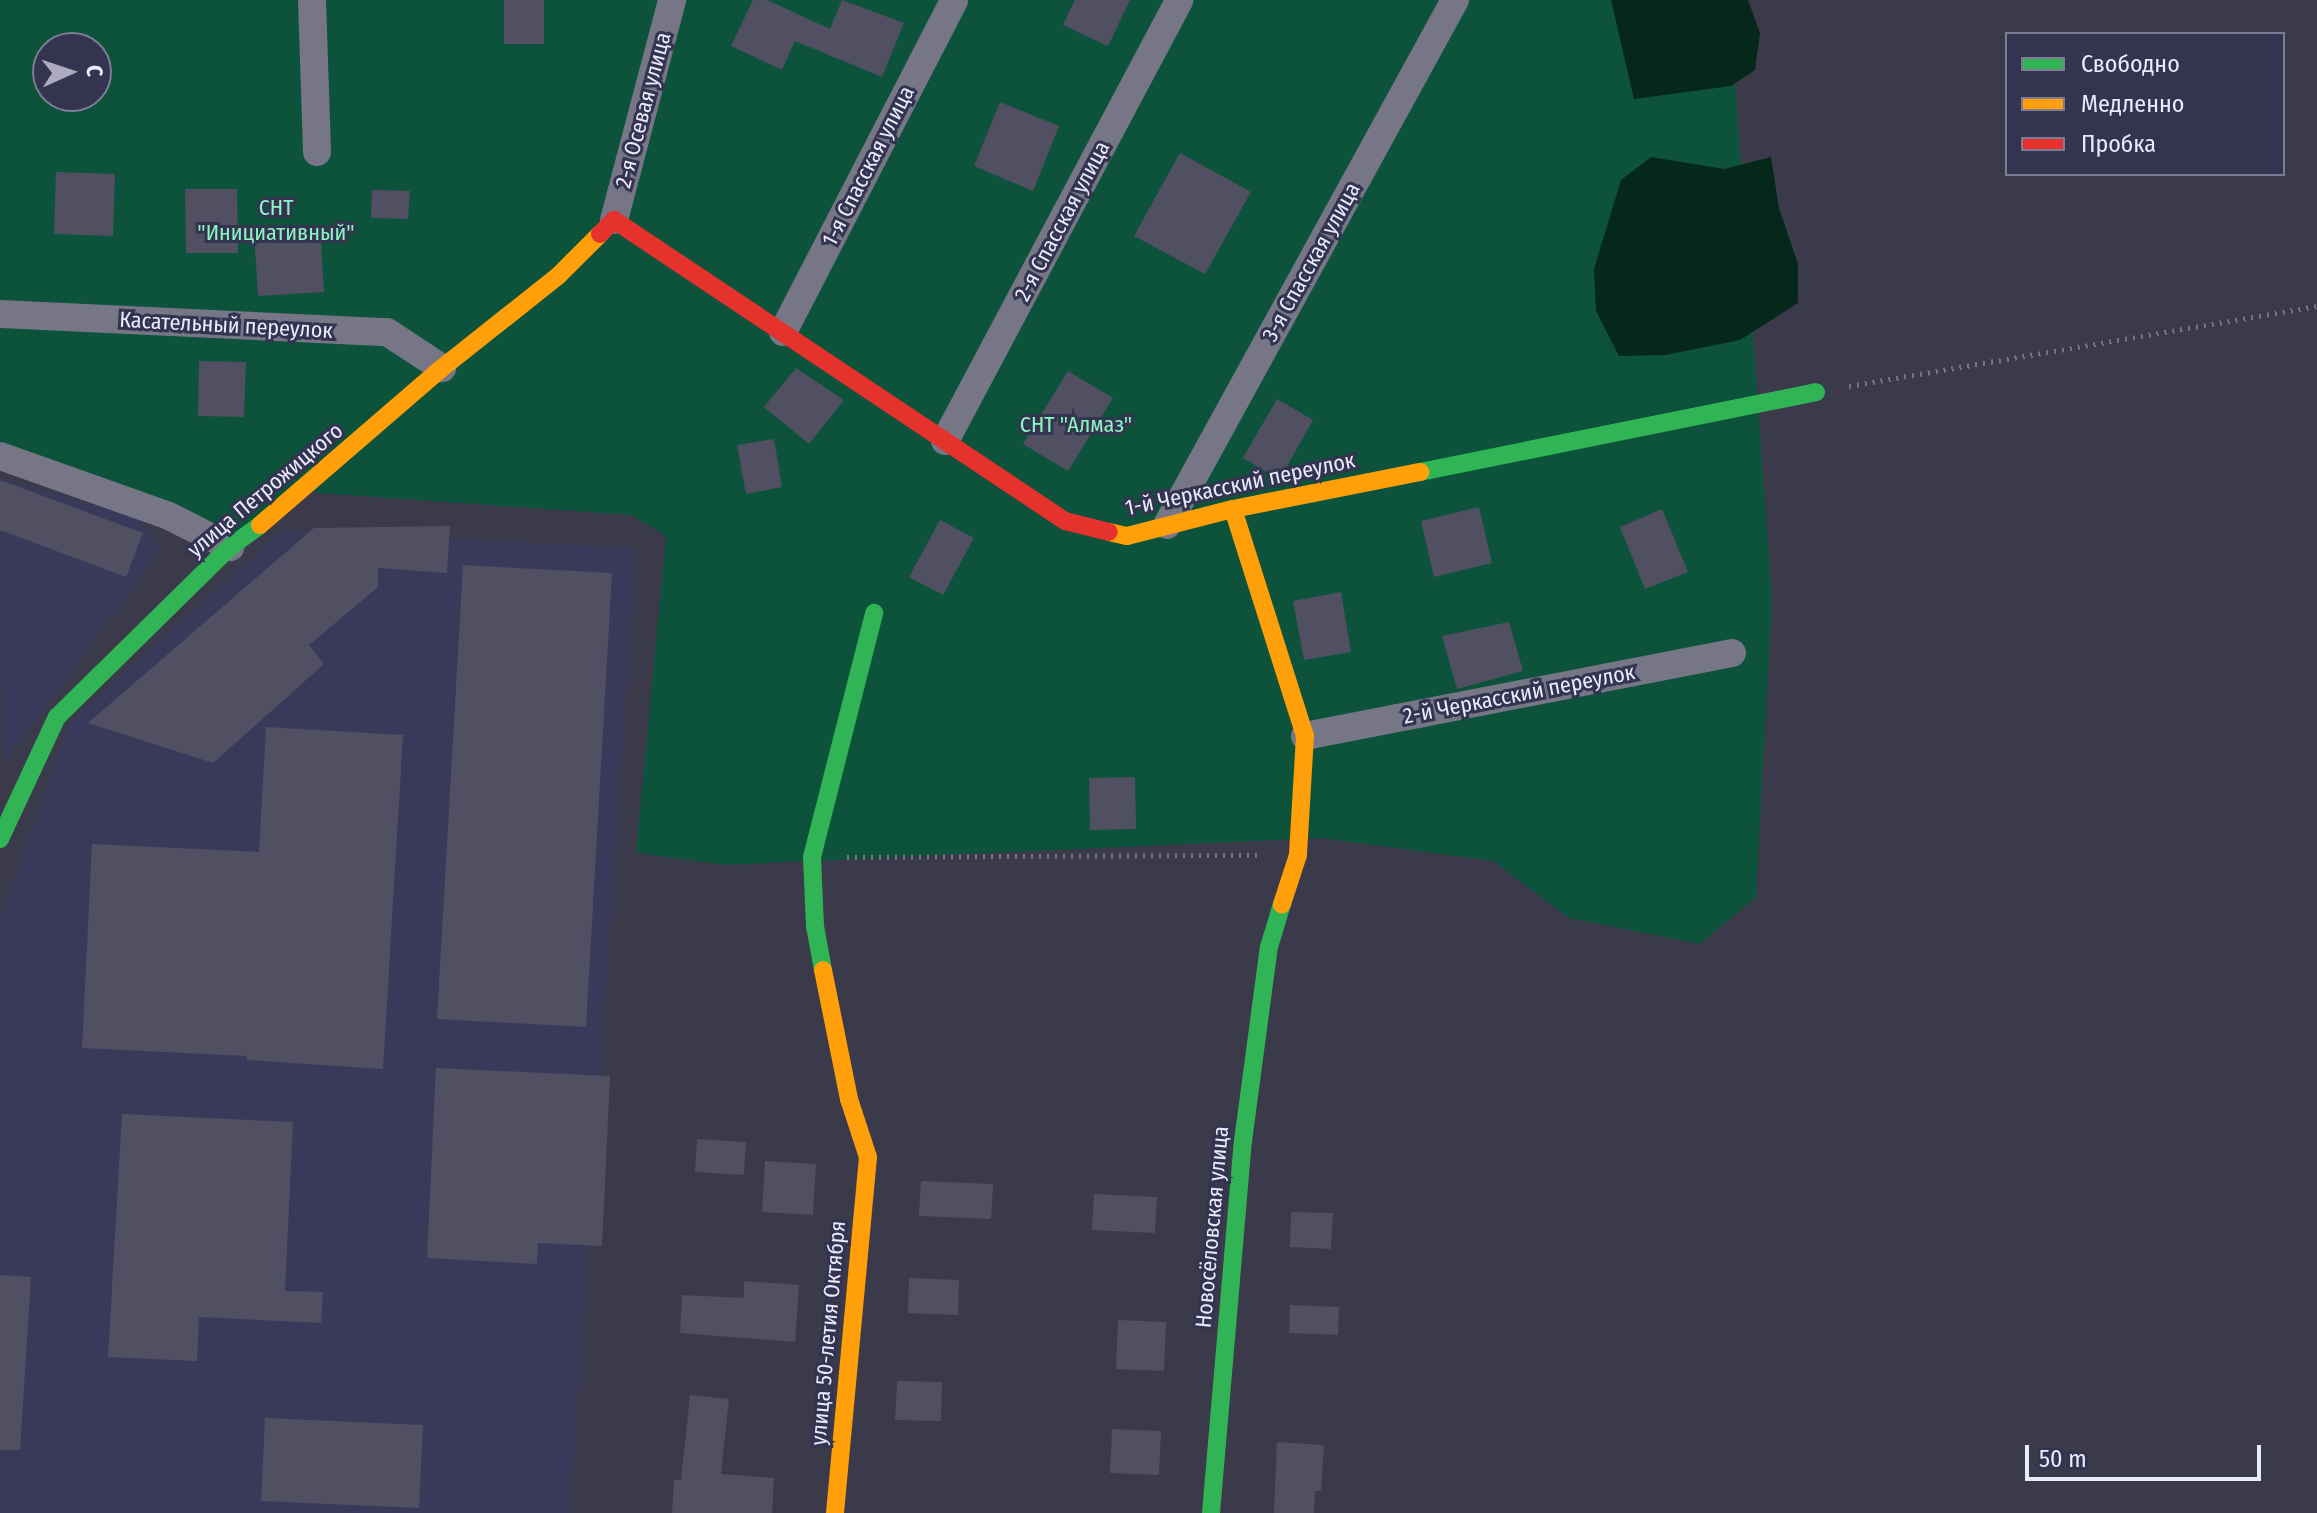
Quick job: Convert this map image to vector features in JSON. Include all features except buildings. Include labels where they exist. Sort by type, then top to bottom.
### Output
[{"type":"street","points":[[312,0],[317,152]]},
{"type":"street","name":"2-я Осевая улица","points":[[614,220],[672,0]]},
{"type":"street","name":"1-я Спасская улица","points":[[783,332],[954,0]]},
{"type":"street","name":"2-я Спасская улица","points":[[945,441],[1179,0]]},
{"type":"street","name":"3-я Спасская улица","points":[[1167,525],[1455,0]]},
{"type":"street","name":"1-й Черкасский переулок","points":[[614,220],[1065,521],[1127,536],[1233,509],[1816,392]]},
{"type":"street","name":"улица Петрожицкого","points":[[0,839],[57,717],[230,547],[284,508],[442,368],[558,276],[614,220]]},
{"type":"street","name":"Касательный переулок","points":[[0,314],[387,332],[442,368]]},
{"type":"street","points":[[0,456],[167,515],[230,547]]},
{"type":"street","points":[[1233,509],[1305,736]]},
{"type":"street","points":[[812,857],[874,613]]},
{"type":"street","name":"2-й Черкасский переулок","points":[[1305,736],[1732,653]]},
{"type":"street","name":"Новосёловская улица","points":[[1211,1513],[1243,1141],[1269,947],[1298,855],[1305,736]]},
{"type":"street","name":"улица 50-летия Октября","points":[[812,857],[815,926],[829,1006],[849,1099],[868,1157],[835,1513]]},
{"type":"path","points":[[1816,392],[2317,306]]},
{"type":"path","points":[[812,857],[1298,855]]},
{"type":"shaded area","points":[[1611,0],[1748,0],[1760,33],[1755,70],[1731,86],[1634,99]]},
{"type":"shaded area","points":[[1651,157],[1724,169],[1771,157],[1779,208],[1798,264],[1798,303],[1740,340],[1665,355],[1619,356],[1596,311],[1594,269],[1621,180]]},
{"type":"shaded area","points":[[0,477],[135,517],[161,548],[3,766]]},
{"type":"shaded area","points":[[282,531],[636,548],[570,1513],[0,1513],[0,920],[70,721]]},
{"type":"green space","name":"СНТ \"Алмаз\"","points":[[0,0],[1729,0],[1772,599],[1756,897],[1700,944],[1569,918],[1493,861],[1321,838],[726,865],[636,853],[666,536],[631,515],[292,491],[236,538],[0,460]]},
{"type":"traffic: fast","points":[[1420,472],[1816,392]]},
{"type":"traffic: fast","points":[[0,839],[57,717],[230,547],[260,525]]},
{"type":"traffic: fast","points":[[823,970],[815,926],[812,857],[874,613]]},
{"type":"traffic: fast","points":[[1211,1513],[1243,1141],[1269,947],[1282,904]]},
{"type":"traffic: slow","points":[[260,525],[442,368],[558,276],[600,234]]},
{"type":"traffic: slow","points":[[1109,532],[1127,536],[1233,509],[1420,472]]},
{"type":"traffic: slow","points":[[1233,509],[1305,736],[1298,855],[1282,904]]},
{"type":"traffic: slow","points":[[823,970],[849,1099],[868,1157],[835,1513]]},
{"type":"traffic: jam","points":[[600,234],[614,220],[1065,521],[1109,532]]},
{"type":"park label","name":"СНТ \"Инициативный\"","points":[[276,220]]}]
